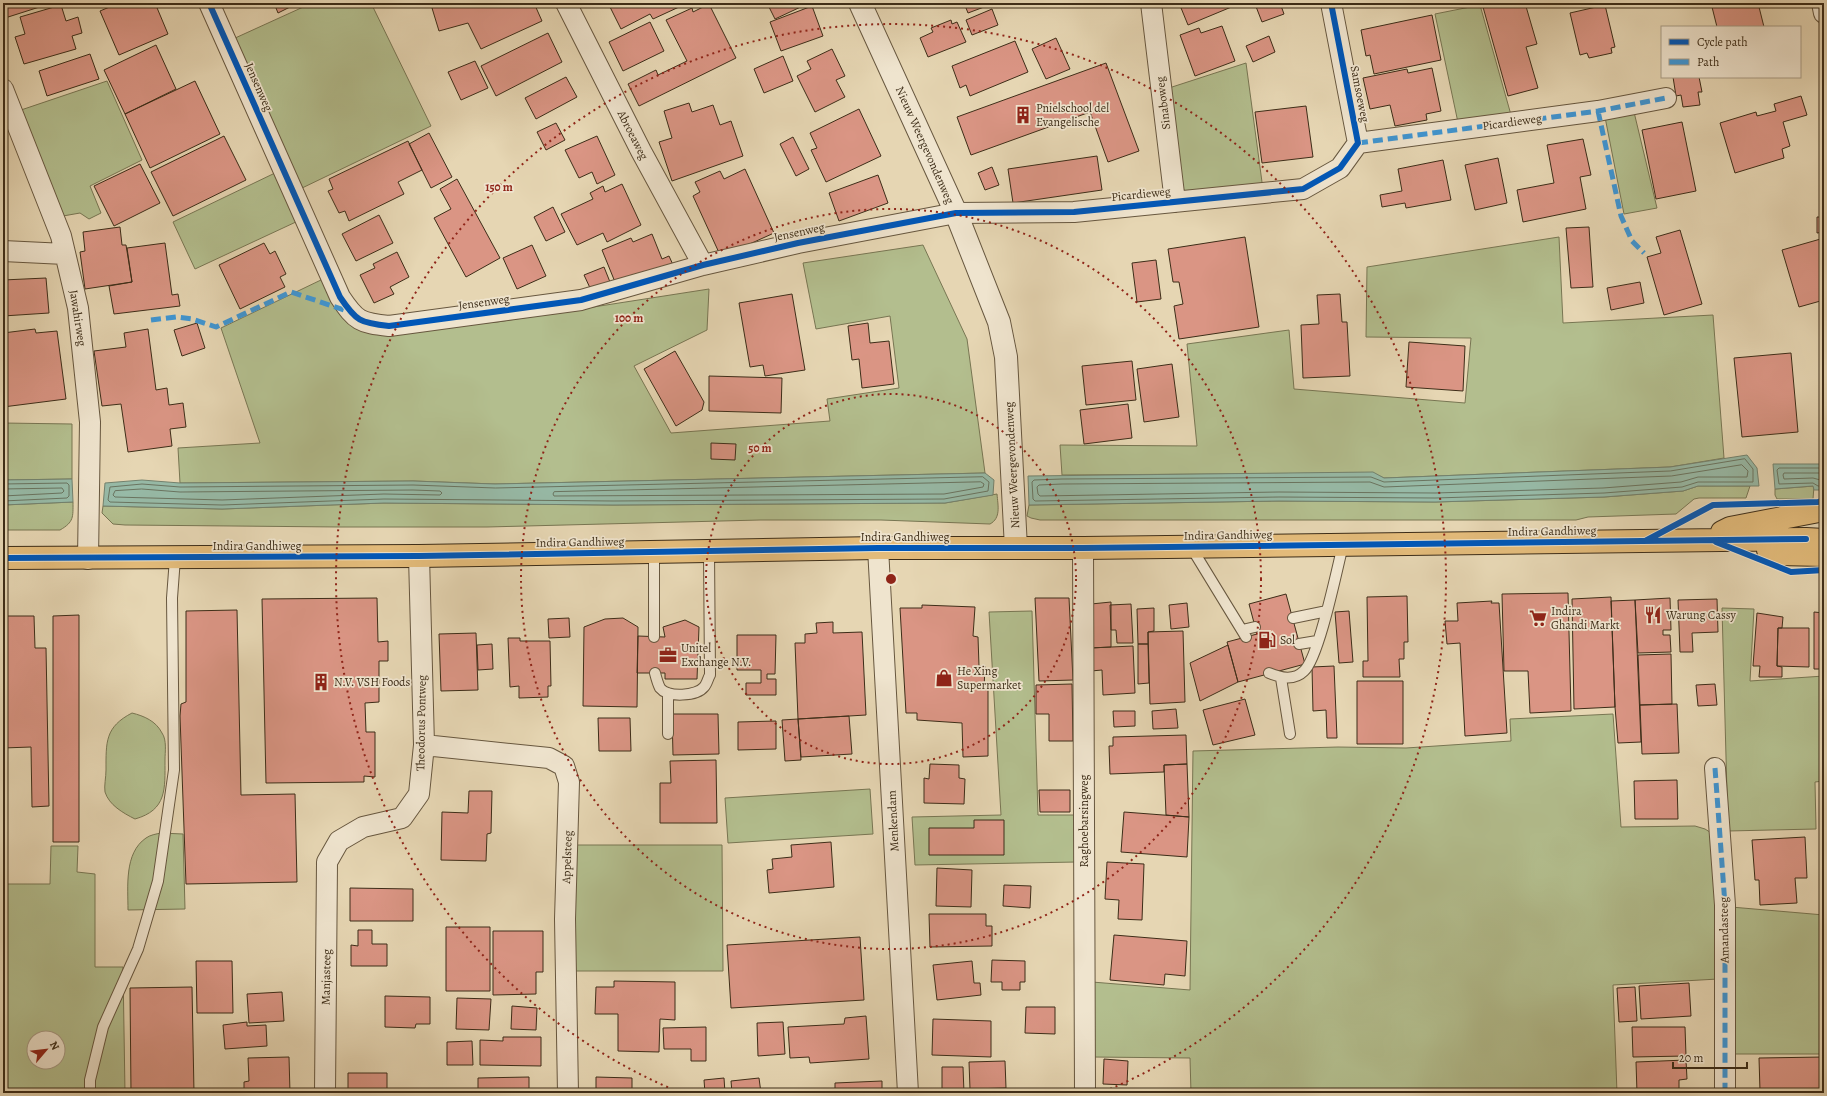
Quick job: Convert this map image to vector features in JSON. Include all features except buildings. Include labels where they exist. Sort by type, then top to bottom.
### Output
[{"type":"main road","points":[[1702,540],[1730,528],[1824,510]]},
{"type":"main road","name":"Indira Gandhiweg","points":[[3,558],[419,556],[878,548],[1191,547],[1738,540],[1818,537]]},
{"type":"main road","points":[[1738,540],[1779,554],[1824,555]]},
{"type":"street","name":"Jensenweg","points":[[209,3],[340,297],[350,312],[359,321],[389,326],[582,300],[703,266],[798,243],[956,214]]},
{"type":"street","name":"Abroeaweg","points":[[566,3],[640,151],[703,266]]},
{"type":"street","name":"Nieuw Weergevondenweg","points":[[860,3],[956,214],[994,307],[1006,357],[1011,462],[1016,522],[1016,548]]},
{"type":"street","name":"Samsoeweg","points":[[1331,3],[1358,143]]},
{"type":"street","points":[[1822,3],[1824,13]]},
{"type":"street","name":"Sinaboweg","points":[[1151,4],[1175,202]]},
{"type":"street","name":"Jawahirweg","points":[[3,88],[61,236],[78,308],[90,422],[88,558]]},
{"type":"street","name":"Picardieweg","points":[[956,214],[1074,212],[1303,189],[1340,168],[1358,143],[1598,111],[1666,98]]},
{"type":"street","points":[[3,251],[65,254]]},
{"type":"street","name":"Menkendam","points":[[878,548],[908,1093]]},
{"type":"street","name":"Raghoebarsingweg","points":[[1083,548],[1085,1093]]},
{"type":"street","name":"Theodorus Pontweg","points":[[328,862],[339,840],[363,827],[402,818],[419,794],[424,745],[419,556]]},
{"type":"street","name":"Appelsteeg","points":[[424,745],[549,758],[564,766],[569,782],[565,919],[568,1093]]},
{"type":"street","name":"Amandasteeg","points":[[1715,768],[1725,905],[1725,1093]]},
{"type":"street","name":"Manjasteeg","points":[[325,1093],[328,862]]},
{"type":"lane","points":[[1269,674],[1281,678],[1293,677],[1303,672],[1310,664],[1327,611],[1343,545]]},
{"type":"lane","points":[[1191,547],[1244,634],[1255,627]]},
{"type":"lane","points":[[655,673],[660,688],[668,693],[693,694],[704,687],[710,675],[709,551]]},
{"type":"lane","points":[[654,552],[654,637]]},
{"type":"lane","points":[[90,1093],[90,1080],[103,1028],[138,948],[158,881],[174,770],[172,598],[175,558]]},
{"type":"lane","points":[[1293,618],[1327,611]]},
{"type":"lane","points":[[1299,644],[1317,641]]},
{"type":"lane","points":[[1281,678],[1290,734]]},
{"type":"lane","points":[[668,693],[668,734]]},
{"type":"shaded area","points":[[312,3],[371,3],[431,126],[300,189],[233,39]]},
{"type":"shaded area","points":[[1480,5],[1513,122],[1460,132],[1435,14]]},
{"type":"shaded area","points":[[1246,63],[1264,197],[1182,201],[1169,88]]},
{"type":"shaded area","points":[[107,81],[142,160],[90,186],[101,213],[89,219],[80,213],[63,216],[21,110]]},
{"type":"shaded area","points":[[1634,112],[1657,208],[1624,214],[1605,117]]},
{"type":"shaded area","points":[[275,173],[298,221],[195,269],[173,222]]},
{"type":"shaded area","points":[[1559,237],[1563,323],[1713,315],[1724,458],[1670,467],[1384,478],[1373,473],[1062,475],[1060,445],[1197,446],[1187,344],[1289,330],[1294,389],[1465,403],[1471,338],[1366,337],[1367,267]]},
{"type":"shaded area","points":[[923,245],[967,339],[985,473],[495,484],[413,481],[180,483],[178,448],[260,443],[221,328],[323,279],[369,332],[497,322],[709,289],[707,330],[634,366],[671,433],[830,421],[827,399],[899,388],[890,316],[816,329],[803,263]]},
{"type":"shaded area","points":[[3,423],[72,424],[72,479],[3,480]]},
{"type":"shaded area","points":[[1698,486],[1750,486],[1746,498],[1694,499],[1676,514],[1588,517],[1576,520],[1040,520],[1027,516],[1029,505],[1279,501],[1435,502],[1604,497],[1683,491]]},
{"type":"shaded area","points":[[1814,486],[1813,499],[1777,499],[1775,495],[1775,489]]},
{"type":"shaded area","points":[[997,494],[997,515],[994,521],[990,524],[881,520],[760,520],[487,527],[125,525],[113,524],[102,513],[103,506],[222,509],[384,503],[613,505],[945,503]]},
{"type":"shaded area","points":[[73,502],[72,519],[60,530],[3,530],[3,505]]},
{"type":"shaded area","points":[[1722,608],[1754,609],[1750,681],[1824,676],[1824,781],[1815,782],[1816,829],[1728,831]]},
{"type":"shaded area","points":[[1032,611],[1038,815],[1075,815],[1077,862],[915,865],[912,817],[1001,815],[989,612]]},
{"type":"shaded area","points":[[132,713],[145,717],[153,722],[165,739],[165,780],[162,797],[159,804],[153,810],[135,819],[113,805],[105,792],[106,751],[109,736],[112,730],[123,718]]},
{"type":"shaded area","points":[[1613,714],[1621,827],[1695,826],[1705,829],[1713,834],[1718,979],[1613,985],[1617,1093],[1191,1093],[1190,1058],[1093,1057],[1092,982],[1190,990],[1193,751],[1338,747],[1406,748],[1511,741],[1510,719]]},
{"type":"shaded area","points":[[870,789],[873,834],[728,843],[725,798]]},
{"type":"shaded area","points":[[161,833],[183,834],[185,909],[128,910],[129,871],[134,852],[139,844],[146,838],[151,835]]},
{"type":"shaded area","points":[[573,845],[722,845],[723,971],[573,971]]},
{"type":"shaded area","points":[[51,846],[78,846],[77,872],[95,874],[95,967],[123,967],[125,1093],[3,1093],[3,884],[50,884]]},
{"type":"shaded area","points":[[1731,907],[1824,915],[1824,1054],[1731,1054]]},
{"type":"water","points":[[1747,455],[1757,468],[1759,486],[1698,486],[1683,491],[1604,497],[1435,502],[1279,501],[1029,505],[1028,476],[1373,472],[1384,478],[1670,467]]},
{"type":"water","points":[[1773,464],[1824,464],[1824,490],[1814,490],[1813,486],[1775,489]]},
{"type":"water","points":[[985,473],[994,480],[993,495],[945,503],[613,505],[384,503],[222,509],[103,506],[105,483],[142,480],[180,483],[413,481],[495,484]]},
{"type":"water","points":[[72,479],[73,502],[3,505],[3,480]]},
{"type":"marked path","points":[[1358,143],[1598,111],[1666,98]]},
{"type":"marked path","points":[[1598,111],[1621,216],[1632,241],[1644,253]]},
{"type":"marked path","points":[[151,320],[176,317],[192,319],[216,327],[291,292],[350,312]]},
{"type":"marked path","points":[[1715,768],[1725,905],[1725,1093]]},
{"type":"cycle path","points":[[209,3],[340,297],[350,311],[365,322],[389,326],[581,300],[703,265],[798,243],[956,213],[1074,212],[1303,189],[1340,168],[1358,143],[1331,3]]},
{"type":"cycle path","points":[[1647,540],[1713,505],[1818,502],[1824,500]]},
{"type":"cycle path","points":[[3,558],[419,556],[878,548],[1083,548],[1806,539]]},
{"type":"cycle path","points":[[1716,542],[1791,572],[1824,570]]},
{"type":"place","name":"Pnielschool del Evangelische","points":[[1023,115]]},
{"type":"place","name":"Warung Cassy","points":[[1653,615]]},
{"type":"place","name":"Indira Ghandi Markt","points":[[1538,618]]},
{"type":"place","name":"Sol","points":[[1267,640]]},
{"type":"place","name":"Unitel Exchange N.V.","points":[[668,655]]},
{"type":"place","name":"He Xing Supermarket","points":[[944,678]]},
{"type":"place","name":"N.V. VSH Foods","points":[[321,682]]}]
